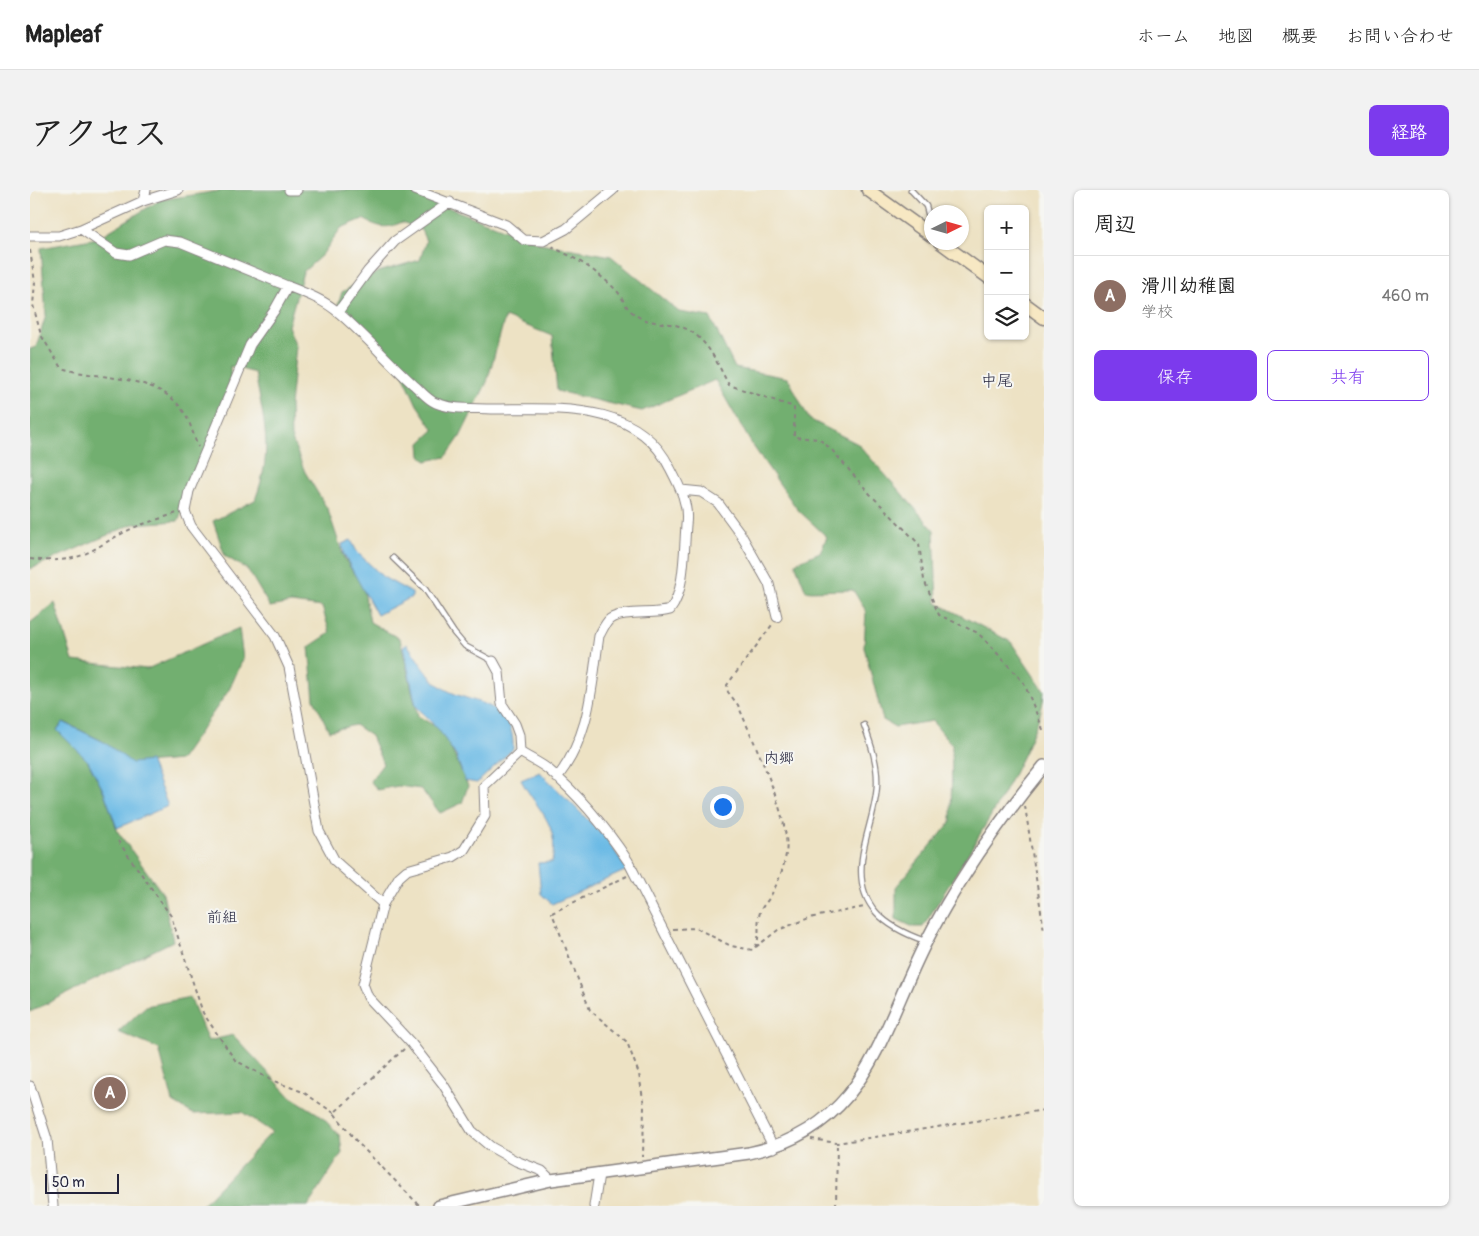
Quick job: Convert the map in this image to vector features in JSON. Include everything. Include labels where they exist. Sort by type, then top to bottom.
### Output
[{"type":"main road","points":[[868,190],[924,230]]},
{"type":"main road","points":[[951,250],[984,274]]},
{"type":"main road","points":[[1029,307],[1044,318]]},
{"type":"street","points":[[143,201],[146,190]]},
{"type":"street","points":[[30,236],[60,236],[81,230],[143,201],[178,190]]},
{"type":"street","points":[[289,190],[297,190]]},
{"type":"street","points":[[415,190],[506,225],[524,240],[542,241],[566,230],[613,190]]},
{"type":"street","points":[[338,312],[368,271],[395,241],[450,202]]},
{"type":"street","points":[[81,230],[116,253],[129,254],[164,240],[180,242],[317,299],[338,312],[389,363],[434,403],[459,409],[586,412],[626,423],[646,435],[667,462],[686,503],[687,521],[679,594],[670,610],[619,616],[610,619],[605,626],[599,636],[586,722],[576,751],[557,778]]},
{"type":"street","points":[[288,286],[274,311],[250,345],[188,491],[184,511],[191,526],[275,636],[288,667],[319,831],[335,861],[382,904]]},
{"type":"street","points":[[681,490],[701,492],[718,503],[740,533],[769,584],[777,616]]},
{"type":"street","points":[[493,661],[498,672],[502,704],[515,724],[519,735],[520,752]]},
{"type":"street","points":[[520,752],[548,769],[608,831],[634,873],[774,1148]]},
{"type":"street","points":[[520,752],[484,786],[485,816],[464,850],[454,856],[408,870],[399,877],[382,904],[363,984],[368,997],[411,1042],[443,1084],[472,1131],[491,1147],[516,1161],[542,1171],[551,1180]]},
{"type":"street","points":[[440,1206],[551,1180],[774,1148],[796,1137],[836,1110],[863,1077],[926,941],[982,850],[1044,766]]},
{"type":"street","points":[[30,1086],[47,1140],[53,1206]]},
{"type":"street","points":[[594,1206],[599,1174]]},
{"type":"lane","points":[[911,190],[925,205]]},
{"type":"lane","points":[[393,558],[425,589],[454,633],[465,646],[493,661]]},
{"type":"lane","points":[[864,725],[872,750],[877,782],[876,802],[862,859],[861,871],[869,905],[891,927],[926,941]]},
{"type":"path","points":[[556,234],[553,248],[571,255],[617,291],[632,312],[652,323],[678,326],[696,334],[706,344],[729,385],[794,407],[794,437],[819,439],[831,449],[870,494],[919,544],[924,580],[939,615],[978,633],[1024,683],[1044,732]]},
{"type":"path","points":[[30,250],[35,282],[33,306],[41,335],[61,368],[81,375],[139,382],[159,389],[174,401],[187,417],[202,459]]},
{"type":"path","points":[[30,559],[69,560],[89,554],[133,528],[184,511]]},
{"type":"path","points":[[756,947],[759,915],[770,897],[786,854],[785,832],[763,765],[738,705],[728,692],[727,685],[777,616]]},
{"type":"path","points":[[1022,794],[1027,810],[1044,931]]},
{"type":"path","points":[[118,841],[171,916],[203,1012],[235,1060],[271,1080],[303,1092],[334,1114],[357,1142],[420,1206]]},
{"type":"path","points":[[634,873],[552,913],[590,1010],[627,1042],[639,1074],[644,1104],[643,1168]]},
{"type":"path","points":[[663,930],[696,928],[748,951],[753,950],[778,930],[809,918],[869,905]]},
{"type":"path","points":[[334,1114],[411,1042]]},
{"type":"path","points":[[796,1137],[837,1143],[1044,1110]]},
{"type":"path","points":[[836,1206],[837,1143]]},
{"type":"green space","points":[[225,190],[403,190],[540,243],[611,256],[679,312],[710,317],[735,368],[788,378],[809,419],[858,444],[934,530],[937,603],[1011,642],[1044,691],[1038,721],[1015,772],[977,839],[923,927],[913,927],[896,919],[896,887],[951,822],[952,745],[932,721],[895,727],[883,720],[864,647],[866,611],[853,590],[806,591],[795,563],[820,552],[827,537],[797,509],[751,443],[715,380],[642,411],[557,391],[552,336],[505,317],[487,382],[460,437],[446,457],[426,461],[421,455],[420,443],[434,430],[417,405],[397,361],[364,325],[338,305],[342,292],[378,272],[420,260],[426,241],[421,230],[402,222],[387,227],[373,224],[363,219],[341,228],[322,255],[303,272],[288,326],[296,346],[290,406],[291,437],[305,472],[328,510],[344,558],[363,587],[370,622],[400,639],[418,716],[443,731],[468,786],[462,803],[440,813],[421,789],[398,786],[378,790],[370,781],[383,764],[371,736],[355,725],[329,731],[314,699],[309,647],[330,633],[322,607],[291,603],[270,607],[248,570],[225,556],[213,521],[255,500],[264,466],[266,451],[264,422],[255,373],[230,366],[231,388],[178,521],[133,524],[30,569],[30,349],[36,347],[46,315],[41,248],[98,238],[160,200]]},
{"type":"green space","points":[[55,603],[73,661],[147,669],[239,628],[243,659],[229,690],[180,760],[132,764],[104,742],[64,722],[57,729],[88,761],[104,792],[118,832],[163,894],[173,941],[30,1012],[30,623]]},
{"type":"green space","points":[[190,997],[208,1041],[233,1035],[291,1097],[320,1115],[340,1136],[342,1153],[308,1206],[201,1206],[272,1132],[242,1112],[193,1114],[173,1102],[159,1049],[118,1032],[146,1006]]},
{"type":"water","points":[[351,540],[357,552],[383,577],[412,593],[412,597],[377,615],[344,555],[342,544]]},
{"type":"water","points":[[407,644],[435,682],[460,696],[497,710],[506,719],[511,731],[513,749],[477,783],[465,781],[456,756],[439,730],[416,706],[403,646]]},
{"type":"water","points":[[63,722],[104,742],[132,763],[150,761],[168,806],[117,828],[104,792],[88,761],[57,730]]},
{"type":"water","points":[[540,772],[607,839],[627,870],[552,904],[541,894],[538,863],[552,862],[553,837],[546,818],[521,780]]},
{"type":"place","name":"滑川幼稚園","points":[[110,1093]]},
{"type":"district","name":"中尾","points":[[997,381]]},
{"type":"district","name":"内郷","points":[[779,758]]},
{"type":"district","name":"前組","points":[[222,917]]}]
